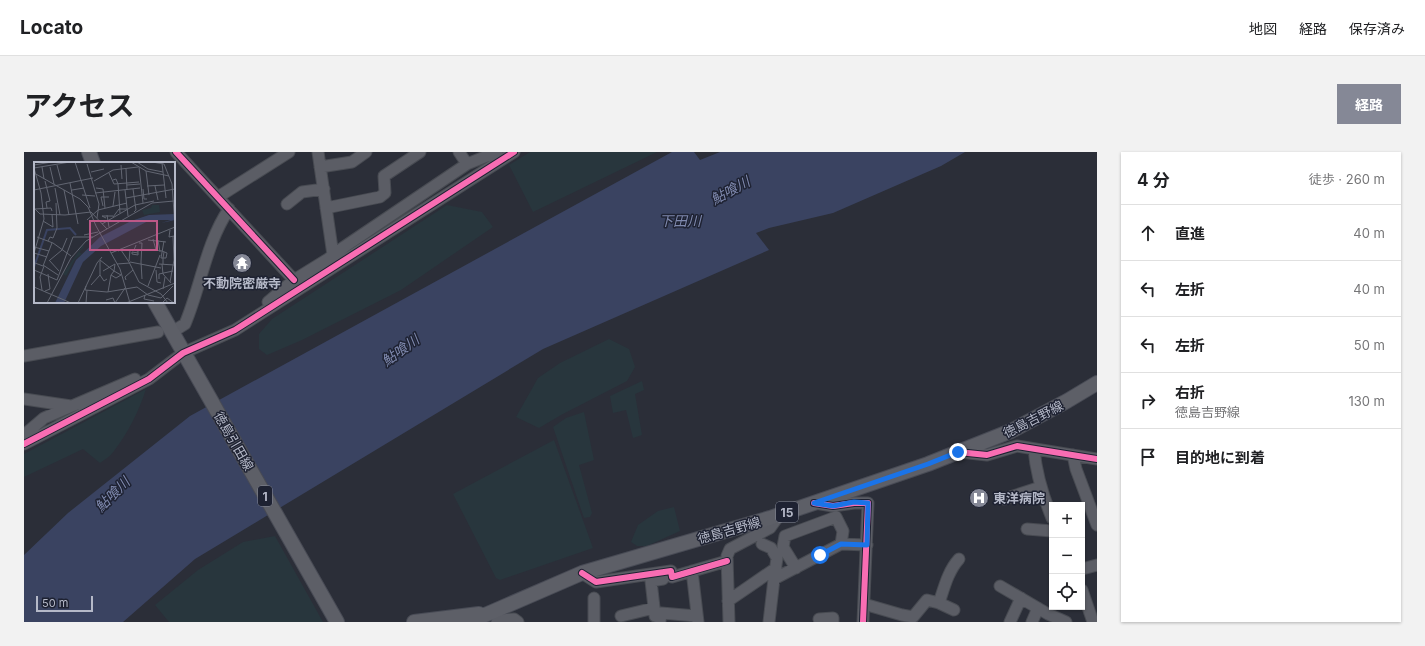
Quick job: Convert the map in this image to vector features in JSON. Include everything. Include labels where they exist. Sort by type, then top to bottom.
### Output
[{"type":"main road","points":[[89,152],[93,162]]},
{"type":"main road","name":"徳島引田線","points":[[156,303],[337,622]]},
{"type":"main road","name":"徳島吉野線","points":[[469,622],[493,618],[582,573],[780,514],[928,464],[1011,431],[1097,383]]},
{"type":"main road","name":"徳島吉野線","points":[[414,622],[443,618],[493,618]]},
{"type":"street","points":[[176,152],[294,280]]},
{"type":"street","points":[[218,197],[289,152]]},
{"type":"street","points":[[318,152],[333,255]]},
{"type":"street","points":[[320,167],[352,162],[366,152]]},
{"type":"street","points":[[326,208],[380,197],[384,193],[384,176],[420,152]]},
{"type":"street","points":[[459,152],[467,164]]},
{"type":"street","points":[[235,330],[294,280],[467,164],[497,152]]},
{"type":"street","points":[[24,444],[148,379],[183,353],[235,330],[514,152]]},
{"type":"street","points":[[287,204],[302,192],[324,190]]},
{"type":"street","points":[[177,329],[185,324],[210,247],[221,221],[229,209]]},
{"type":"street","points":[[24,356],[158,332]]},
{"type":"street","points":[[24,435],[44,418],[134,379],[148,379]]},
{"type":"street","points":[[24,399],[72,406]]},
{"type":"street","points":[[958,452],[987,455],[1017,446],[1034,450],[1097,459]]},
{"type":"street","points":[[1034,450],[1035,463],[1049,509]]},
{"type":"street","points":[[1073,455],[1076,469],[1097,526]]},
{"type":"street","points":[[1004,499],[1041,486]]},
{"type":"street","points":[[814,503],[833,506],[854,502],[868,503],[862,622]]},
{"type":"street","points":[[729,622],[727,556],[730,549],[770,528],[780,514]]},
{"type":"street","points":[[796,568],[783,547],[785,536],[836,517],[843,531],[841,544]]},
{"type":"street","points":[[1027,529],[1049,531]]},
{"type":"street","points":[[762,544],[771,548],[777,558],[769,622]]},
{"type":"street","points":[[728,601],[775,574],[796,568],[841,544],[867,545]]},
{"type":"street","points":[[939,603],[947,579],[955,563],[959,559]]},
{"type":"street","points":[[658,616],[651,581],[672,577],[727,561]]},
{"type":"street","points":[[1085,568],[1097,565]]},
{"type":"street","points":[[582,573],[596,582],[671,571],[672,577]]},
{"type":"street","points":[[621,616],[658,616],[661,613],[697,619],[692,571]]},
{"type":"street","points":[[1000,586],[1066,622]]},
{"type":"street","points":[[1085,594],[1092,604],[1093,622]]},
{"type":"street","points":[[594,598],[594,622]]},
{"type":"street","points":[[1010,622],[1021,598]]},
{"type":"street","points":[[864,604],[913,617],[926,600],[939,603],[954,610]]},
{"type":"street","points":[[1032,622],[1038,608]]},
{"type":"street","points":[[493,618],[501,620],[514,619],[518,622]]},
{"type":"street","points":[[819,619],[834,618]]},
{"type":"shaded area","points":[[530,152],[657,152],[533,212],[509,165]]},
{"type":"shaded area","points":[[447,205],[482,212],[493,227],[401,290],[302,340],[267,355],[259,349],[259,334],[272,319]]},
{"type":"shaded area","points":[[609,339],[629,349],[635,367],[627,381],[539,428],[516,417],[538,378],[560,363]]},
{"type":"shaded area","points":[[642,381],[644,390],[635,394],[642,435],[633,438],[626,410],[613,413],[610,396]]},
{"type":"shaded area","points":[[146,389],[136,414],[119,444],[113,453],[100,463],[83,449],[24,477],[24,454]]},
{"type":"shaded area","points":[[584,412],[594,460],[579,465],[592,513],[590,517],[584,518],[553,427],[566,418]]},
{"type":"shaded area","points":[[554,440],[593,548],[500,580],[496,578],[453,494]]},
{"type":"shaded area","points":[[674,507],[680,531],[647,546],[637,546],[631,542],[638,525],[658,511]]},
{"type":"shaded area","points":[[275,536],[323,622],[169,622],[155,605],[198,570],[243,542]]},
{"type":"water","name":"下田川","points":[[672,152],[694,152],[700,160],[720,152],[965,152],[941,166],[833,213],[769,228],[756,233],[769,250],[543,349],[195,559],[123,622],[24,622],[24,555],[68,513],[190,416]]},
{"type":"cycle path","points":[[176,152],[294,280]]},
{"type":"cycle path","points":[[24,444],[149,379],[183,353],[235,330],[514,152]]},
{"type":"cycle path","points":[[958,452],[987,455],[1017,446],[1097,459]]},
{"type":"cycle path","points":[[814,503],[833,506],[868,503],[863,622]]},
{"type":"cycle path","points":[[582,573],[596,582],[671,571],[672,577],[727,561]]},
{"type":"place","name":"不動院密厳寺","points":[[242,263]]},
{"type":"place","name":"東洋病院","points":[[979,498]]},
{"type":"route","points":[[820,555],[841,544],[867,545],[868,503],[854,502],[833,506],[814,503],[928,464],[958,452]]},
{"type":"water label","name":"鮎喰川","points":[[730,190]]},
{"type":"water label","name":"鮎喰川","points":[[400,350]]},
{"type":"water label","name":"鮎喰川","points":[[112,494]]}]
